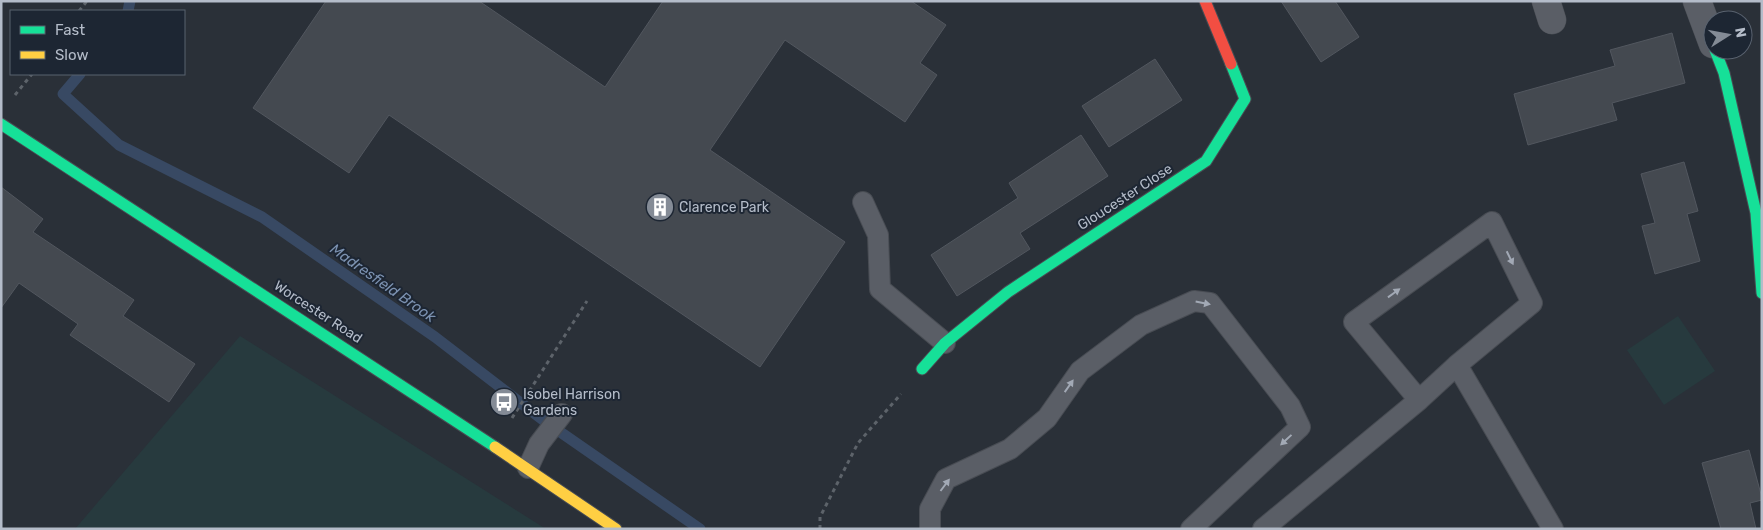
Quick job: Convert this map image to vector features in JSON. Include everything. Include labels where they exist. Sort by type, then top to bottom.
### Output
[{"type":"main road","name":"Gloucester Close","points":[[922,369],[945,343],[1008,292],[1206,161],[1245,99],[1205,1]]},
{"type":"main road","points":[[1719,60],[1724,73],[1759,212],[1762,293]]},
{"type":"main road","name":"Worcester Road","points":[[1,124],[528,468],[616,529]]},
{"type":"street","points":[[1697,1],[1703,17]]},
{"type":"lane","points":[[864,202],[878,235],[880,289],[945,343]]},
{"type":"lane","points":[[1263,529],[1419,400],[1457,365],[1532,303],[1492,222],[1354,322],[1419,400]]},
{"type":"lane","points":[[930,529],[930,509],[946,480],[1010,449],[1047,418],[1080,371],[1142,325],[1194,301],[1210,303],[1290,406],[1300,427],[1191,529]]},
{"type":"lane","points":[[1457,365],[1553,529]]},
{"type":"lane","points":[[528,468],[539,444],[562,414]]},
{"type":"path","points":[[512,418],[587,301]]},
{"type":"path","points":[[820,529],[820,517],[858,443],[922,369]]},
{"type":"green space","points":[[1678,316],[1715,371],[1664,405],[1627,350]]},
{"type":"green space","points":[[240,336],[546,529],[75,529]]},
{"type":"building","name":"Clarence Park","points":[[326,1],[479,1],[605,87],[663,1],[911,1],[946,25],[920,63],[937,75],[905,122],[785,40],[710,150],[845,242],[760,367],[389,115],[349,173],[253,108]]},
{"type":"building","points":[[1281,1],[1335,1],[1359,37],[1321,62]]},
{"type":"building","points":[[1672,33],[1685,83],[1612,103],[1617,120],[1528,145],[1514,94],[1615,66],[1610,50]]},
{"type":"building","points":[[1155,59],[1182,100],[1109,147],[1082,106]]},
{"type":"building","points":[[1081,135],[1108,176],[1020,233],[1030,249],[957,296],[931,255],[1018,198],[1009,183]]},
{"type":"building","points":[[1684,162],[1698,211],[1687,214],[1700,261],[1655,274],[1642,226],[1655,223],[1641,174]]},
{"type":"building","points":[[1,187],[43,219],[33,232],[134,300],[123,316],[195,364],[169,402],[70,335],[78,324],[19,283],[1,308]]},
{"type":"building","points":[[1749,450],[1762,498],[1762,500],[1750,503],[1756,529],[1721,529],[1702,463]]},
{"type":"waterway","name":"Madresfield Brook","points":[[128,10],[130,1]]},
{"type":"waterway","name":"Madresfield Brook","points":[[79,75],[63,94],[119,145],[262,217],[435,337],[543,420],[700,529]]},
{"type":"traffic: fast","points":[[1719,60],[1724,73],[1756,213],[1762,293]]},
{"type":"traffic: fast","points":[[922,369],[945,343],[1008,292],[1206,161],[1245,99],[1231,64]]},
{"type":"traffic: fast","points":[[1,124],[495,447]]},
{"type":"traffic: slow","points":[[495,447],[616,529]]},
{"type":"traffic: jam","points":[[1205,1],[1231,64]]},
{"type":"place","name":"Clarence Park","points":[[660,207]]},
{"type":"place","name":"Isobel Harrison Gardens","points":[[504,402]]}]
